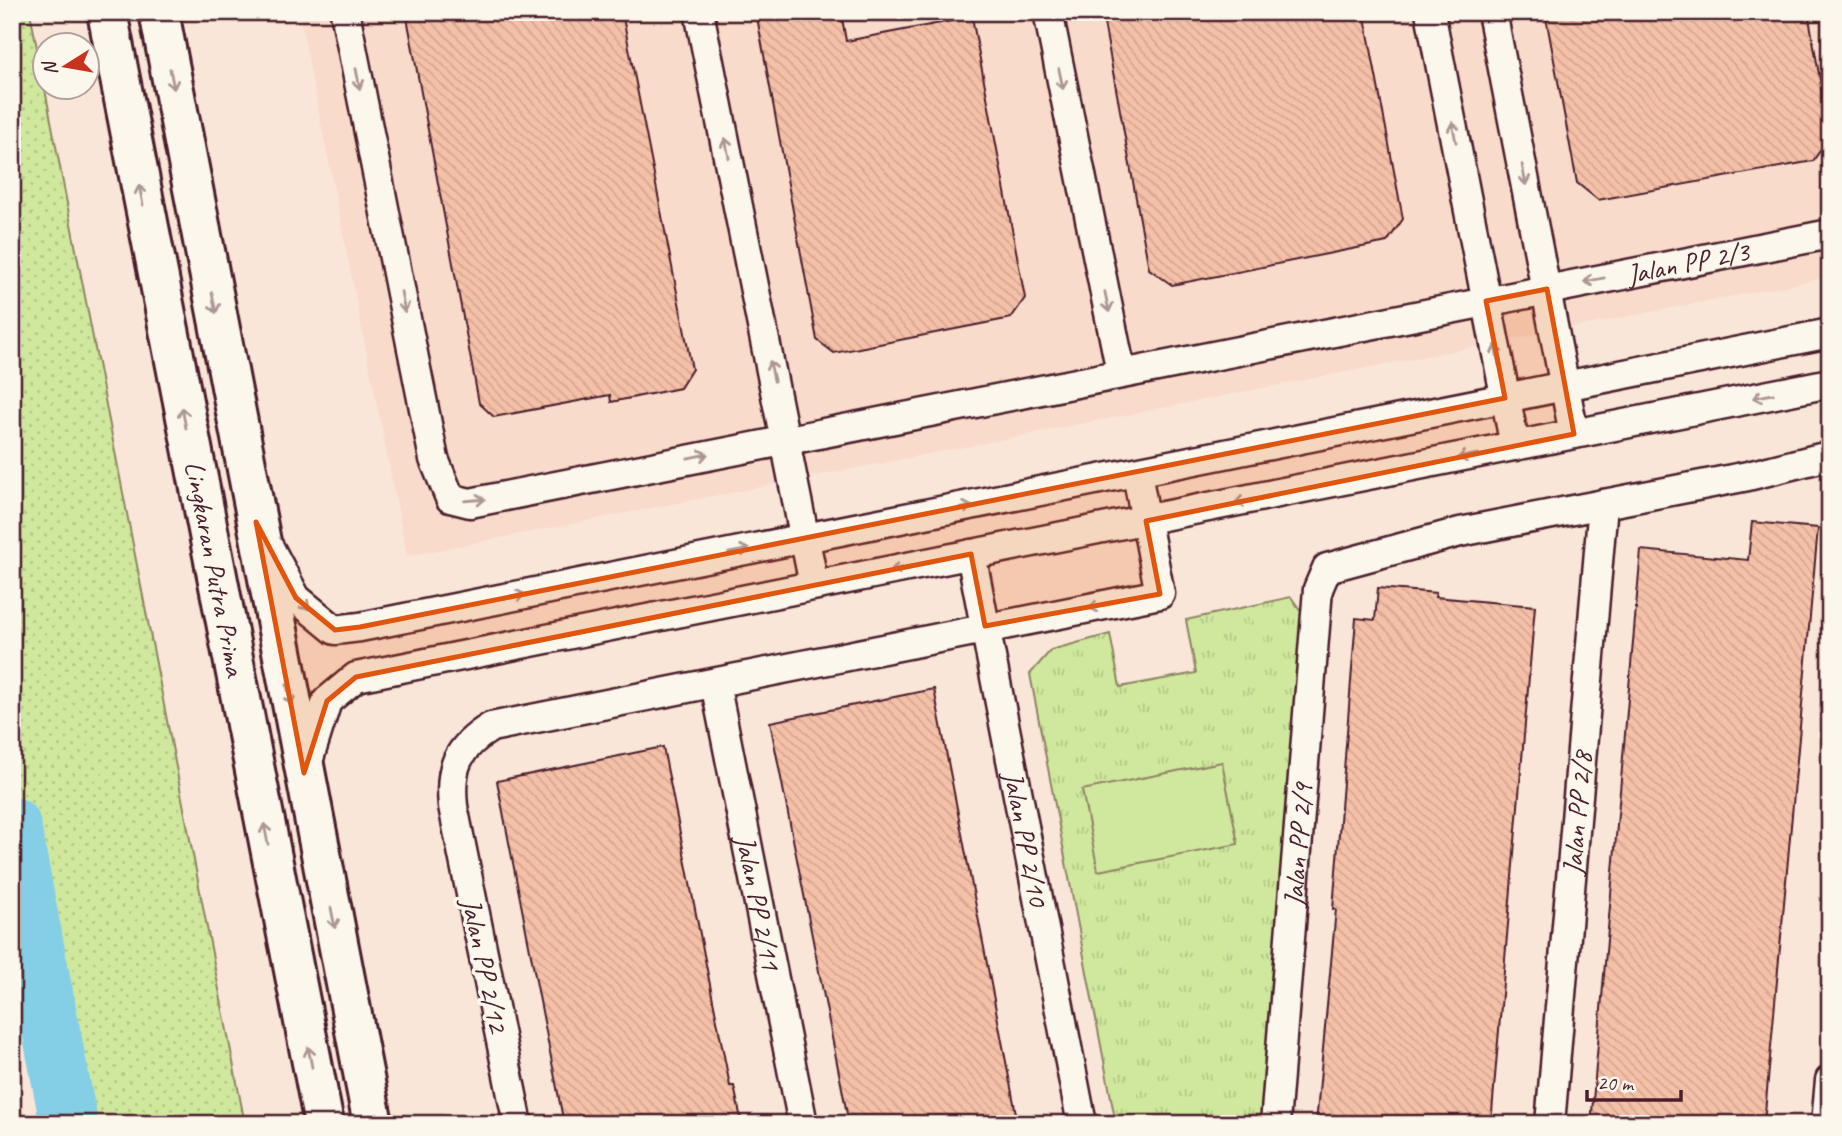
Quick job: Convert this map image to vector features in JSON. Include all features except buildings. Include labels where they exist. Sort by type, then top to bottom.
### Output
[{"type":"main road","name":"Lingkaran Putra Prima","points":[[107,12],[324,1124]]},
{"type":"main road","name":"Lingkaran Putra Prima","points":[[159,12],[373,1124]]},
{"type":"street","name":"Jalan PP 2/3","points":[[345,12],[434,459],[450,498],[470,503],[786,438],[1830,234]]},
{"type":"street","points":[[699,12],[814,585]]},
{"type":"street","points":[[1048,12],[1121,372]]},
{"type":"street","points":[[1430,12],[1516,446]]},
{"type":"street","points":[[1492,12],[1574,434]]},
{"type":"street","points":[[256,522],[296,598],[335,631],[1137,474],[1830,333]]},
{"type":"street","points":[[304,773],[327,701],[356,677],[1830,383]]},
{"type":"street","points":[[1603,504],[1825,458]]},
{"type":"street","points":[[1137,474],[1146,521]]},
{"type":"street","name":"Jalan PP 2/9","points":[[1275,1124],[1318,589],[1327,568],[1460,532],[1603,504]]},
{"type":"street","name":"Jalan PP 2/8","points":[[1550,1124],[1603,504]]},
{"type":"street","name":"Jalan PP 2/12","points":[[518,1124],[453,806],[450,778],[470,739],[491,727],[985,626],[1160,594],[1146,521]]},
{"type":"street","name":"Jalan PP 2/10","points":[[971,554],[1082,1124]]},
{"type":"street","name":"Jalan PP 2/11","points":[[715,683],[803,1124]]},
{"type":"street","points":[[1826,1124],[1830,1080]]},
{"type":"highlighted area","points":[[1547,289],[1574,434],[1146,521],[1160,594],[985,626],[971,554],[356,677],[327,701],[304,773],[256,522],[296,598],[335,630],[360,627],[1505,398],[1486,301]]},
{"type":"shaded area","points":[[299,12],[1830,12],[1830,277],[407,556]]},
{"type":"green space","points":[[12,12],[30,12],[34,32],[32,102],[47,102],[245,1124],[50,1124],[12,931]]},
{"type":"green space","points":[[1291,597],[1303,614],[1261,1124],[1116,1124],[1030,674],[1051,650],[1110,634],[1120,687],[1196,673],[1186,620]]},
{"type":"green space","points":[[1222,762],[1238,844],[1098,871],[1082,790]]},
{"type":"waterway","points":[[12,826],[69,1124]]}]
